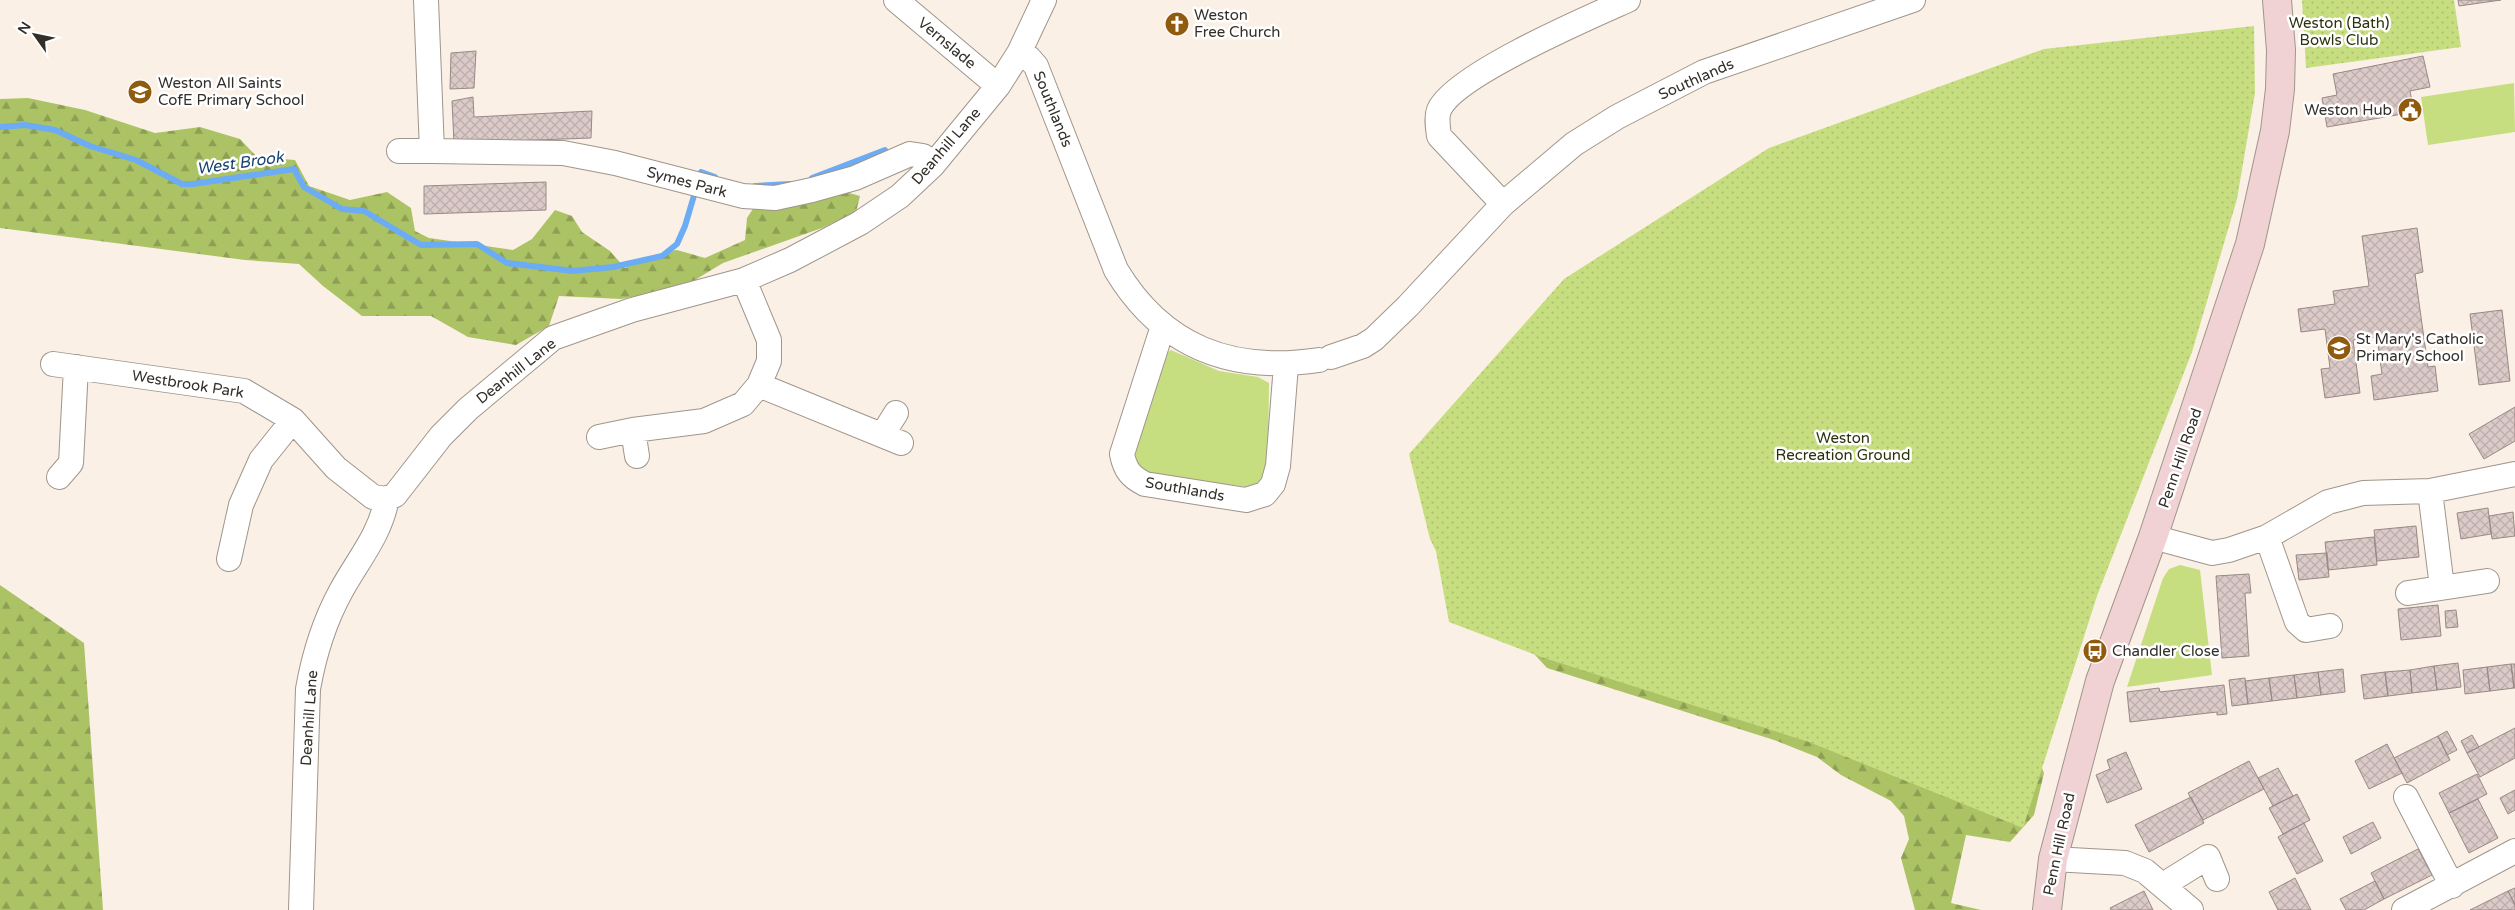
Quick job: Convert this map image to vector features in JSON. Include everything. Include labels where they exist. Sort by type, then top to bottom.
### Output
[{"type":"street","points":[[426,0],[432,151]]},
{"type":"street","name":"Vernslade","points":[[896,0],[998,86]]},
{"type":"street","name":"Deanhill Lane","points":[[301,910],[308,689],[312,666],[321,634],[341,592],[379,530],[387,499],[400,490],[441,436],[468,409],[553,338],[632,310],[744,280],[790,260],[860,223],[900,196],[933,165],[998,86],[1019,53],[1044,0]]},
{"type":"street","points":[[1503,204],[1439,136],[1439,110],[1448,97],[1466,82],[1515,54],[1628,0]]},
{"type":"street","name":"Southlands","points":[[1019,53],[1029,58],[1036,66],[1116,270],[1145,311],[1183,340],[1223,357],[1286,365],[1325,358],[1354,350],[1374,339],[1408,306],[1503,204],[1574,144],[1617,117],[1704,72],[1913,0]]},
{"type":"street","name":"Penn Hill Road","points":[[2047,910],[2053,859],[2100,681],[2153,537],[2215,356],[2253,235],[2275,131],[2280,89],[2277,0]]},
{"type":"street","name":"Symes Park","points":[[399,151],[563,153],[615,163],[743,196],[776,198],[855,178],[910,154],[923,156],[933,165]]},
{"type":"street","points":[[599,437],[633,430],[704,421],[743,404],[760,386],[769,361],[769,340],[744,280]]},
{"type":"street","name":"Southlands","points":[[1163,326],[1122,454],[1124,467],[1133,478],[1145,484],[1246,500],[1264,494],[1272,484],[1278,466],[1286,365]]},
{"type":"street","name":"Westbrook Park","points":[[53,364],[244,390],[293,420],[336,468],[373,497],[387,499]]},
{"type":"street","points":[[73,471],[76,367]]},
{"type":"street","points":[[760,386],[892,438],[896,413]]},
{"type":"street","points":[[229,559],[241,505],[261,460],[293,420]]},
{"type":"street","points":[[633,430],[637,456]]},
{"type":"street","points":[[2153,537],[2212,552],[2229,550],[2267,537],[2328,502],[2363,493],[2430,491],[2515,474]]},
{"type":"street","points":[[2430,491],[2442,587]]},
{"type":"street","points":[[2267,537],[2298,622],[2306,630],[2330,626]]},
{"type":"street","points":[[2408,593],[2487,581]]},
{"type":"street","points":[[2406,797],[2452,886]]},
{"type":"street","points":[[2404,910],[2515,851]]},
{"type":"street","points":[[2163,885],[2208,857],[2217,879]]},
{"type":"street","points":[[2053,859],[2125,863],[2145,871],[2191,910]]},
{"type":"green space","name":"Weston (Bath) Bowls Club","points":[[2302,0],[2454,0],[2461,47],[2306,68]]},
{"type":"green space","name":"Weston Recreation Ground","points":[[2254,26],[2255,93],[2237,199],[2192,352],[2097,596],[2023,828],[1809,742],[1541,657],[1449,622],[1436,551],[1430,539],[1409,454],[1564,279],[1769,148],[2044,49]]},
{"type":"green space","points":[[2514,83],[2515,132],[2428,145],[2421,97]]},
{"type":"green space","points":[[28,98],[85,110],[155,133],[200,127],[240,139],[257,157],[295,160],[309,186],[350,200],[387,192],[411,208],[415,231],[429,238],[513,250],[532,239],[555,210],[572,216],[582,232],[610,251],[625,268],[665,252],[677,250],[705,258],[745,240],[747,218],[756,204],[839,190],[860,196],[856,212],[822,228],[723,263],[695,280],[662,291],[621,299],[559,296],[549,326],[516,345],[468,337],[431,316],[362,316],[323,286],[299,264],[245,260],[0,228],[0,99]]},
{"type":"green space","points":[[1171,350],[1219,371],[1258,377],[1269,383],[1268,469],[1264,480],[1248,487],[1151,475],[1139,465],[1135,449],[1168,352]]},
{"type":"green space","points":[[2180,565],[2200,570],[2212,675],[2127,687],[2163,578],[2169,569]]},
{"type":"green space","points":[[0,585],[84,643],[103,910],[0,910]]},
{"type":"green space","points":[[1525,644],[2033,745],[2044,773],[2034,815],[2010,842],[1966,835],[1951,903],[1981,910],[1915,910],[1901,858],[1909,839],[1904,816],[1891,801],[1841,775],[1817,757],[1774,740],[1547,668]]},
{"type":"building","points":[[2458,0],[2501,0],[2459,6]]},
{"type":"building","points":[[476,51],[474,88],[450,89],[451,53]]},
{"type":"building","points":[[2423,56],[2430,87],[2410,91],[2414,112],[2327,127],[2322,98],[2337,95],[2333,74]]},
{"type":"building","points":[[473,97],[474,117],[592,111],[591,138],[454,143],[452,101]]},
{"type":"building","points":[[546,182],[546,210],[424,214],[424,186]]},
{"type":"building","points":[[2417,228],[2423,272],[2415,274],[2428,367],[2435,366],[2438,391],[2374,400],[2371,376],[2382,374],[2377,337],[2353,340],[2360,393],[2325,398],[2321,369],[2330,368],[2325,329],[2301,332],[2298,309],[2335,304],[2333,291],[2369,286],[2362,236]]},
{"type":"building","points":[[2502,310],[2510,381],[2479,385],[2470,314]]},
{"type":"building","points":[[2515,407],[2515,441],[2484,459],[2469,434]]},
{"type":"building","points":[[2488,508],[2491,534],[2461,539],[2457,513]]},
{"type":"building","points":[[2513,512],[2515,536],[2492,539],[2489,516]]},
{"type":"building","points":[[2416,526],[2419,557],[2377,561],[2374,530]]},
{"type":"building","points":[[2374,537],[2377,565],[2328,570],[2325,542]]},
{"type":"building","points":[[2327,553],[2329,577],[2299,580],[2296,555]]},
{"type":"building","points":[[2249,574],[2251,593],[2245,593],[2249,656],[2222,658],[2216,576]]},
{"type":"building","points":[[2438,605],[2441,636],[2401,640],[2398,609]]},
{"type":"building","points":[[2456,610],[2458,627],[2446,628],[2445,611]]},
{"type":"building","points":[[2458,663],[2461,687],[2437,690],[2434,666]]},
{"type":"building","points":[[2511,664],[2515,664],[2515,688],[2514,688]]},
{"type":"building","points":[[2511,664],[2514,688],[2490,691],[2487,667]]},
{"type":"building","points":[[2434,666],[2437,690],[2412,693],[2410,670]]},
{"type":"building","points":[[2487,667],[2490,691],[2465,694],[2463,670]]},
{"type":"building","points":[[2343,669],[2345,692],[2321,695],[2318,672]]},
{"type":"building","points":[[2410,670],[2412,693],[2388,696],[2385,672]]},
{"type":"building","points":[[2318,672],[2321,695],[2297,698],[2294,675]]},
{"type":"building","points":[[2385,672],[2388,696],[2364,699],[2361,675]]},
{"type":"building","points":[[2294,675],[2297,698],[2272,701],[2269,678]]},
{"type":"building","points":[[2245,678],[2248,704],[2232,706],[2229,680]]},
{"type":"building","points":[[2269,678],[2272,701],[2248,704],[2245,681]]},
{"type":"building","points":[[2224,685],[2227,714],[2217,715],[2217,712],[2130,722],[2127,692],[2159,688],[2160,692]]},
{"type":"building","points":[[2515,728],[2515,758],[2480,777],[2467,753]]},
{"type":"building","points":[[2447,731],[2457,750],[2447,755],[2438,736]]},
{"type":"building","points":[[2472,735],[2479,747],[2467,753],[2461,741]]},
{"type":"building","points":[[2438,736],[2450,760],[2407,783],[2394,758]]},
{"type":"building","points":[[2387,744],[2402,773],[2369,789],[2355,761]]},
{"type":"building","points":[[2126,752],[2142,789],[2107,803],[2096,775],[2110,769],[2107,760]]},
{"type":"building","points":[[2249,761],[2264,789],[2203,820],[2188,793]]},
{"type":"building","points":[[2278,768],[2293,796],[2273,806],[2258,778]]},
{"type":"building","points":[[2477,774],[2487,794],[2449,813],[2439,793]]},
{"type":"building","points":[[2515,790],[2515,810],[2508,814],[2500,798]]},
{"type":"building","points":[[2297,794],[2310,820],[2283,834],[2269,808]]},
{"type":"building","points":[[2191,797],[2204,823],[2149,852],[2135,825]]},
{"type":"building","points":[[2478,799],[2498,838],[2469,853],[2449,813]]},
{"type":"building","points":[[2373,822],[2381,838],[2351,854],[2343,837]]},
{"type":"building","points":[[2304,823],[2323,861],[2297,874],[2278,837]]},
{"type":"building","points":[[2418,849],[2432,875],[2384,899],[2371,873]]},
{"type":"building","points":[[2295,878],[2311,910],[2278,910],[2269,892]]},
{"type":"building","points":[[2375,881],[2384,899],[2364,910],[2346,910],[2340,899]]},
{"type":"building","points":[[2515,888],[2515,905],[2508,891]]},
{"type":"building","points":[[2144,891],[2153,910],[2111,910],[2110,908]]},
{"type":"building","points":[[2508,891],[2515,905],[2515,910],[2470,910]]},
{"type":"waterway","name":"West Brook","points":[[0,127],[25,125],[55,130],[90,146],[136,160],[182,184],[294,169],[304,187],[342,209],[364,211],[421,245],[477,244],[507,263],[573,271],[613,267],[662,256],[677,244],[685,226],[701,172],[715,177]]},
{"type":"waterway","points":[[812,178],[885,150]]},
{"type":"waterway","points":[[755,186],[790,184]]},
{"type":"place","name":"Weston Free Church","points":[[1177,24]]},
{"type":"place","name":"Weston All Saints CofE Primary School","points":[[140,92]]},
{"type":"place","name":"Weston Hub","points":[[2410,110]]},
{"type":"place","name":"St Mary's Catholic Primary School","points":[[2339,348]]},
{"type":"place","name":"Chandler Close","points":[[2095,651]]}]
